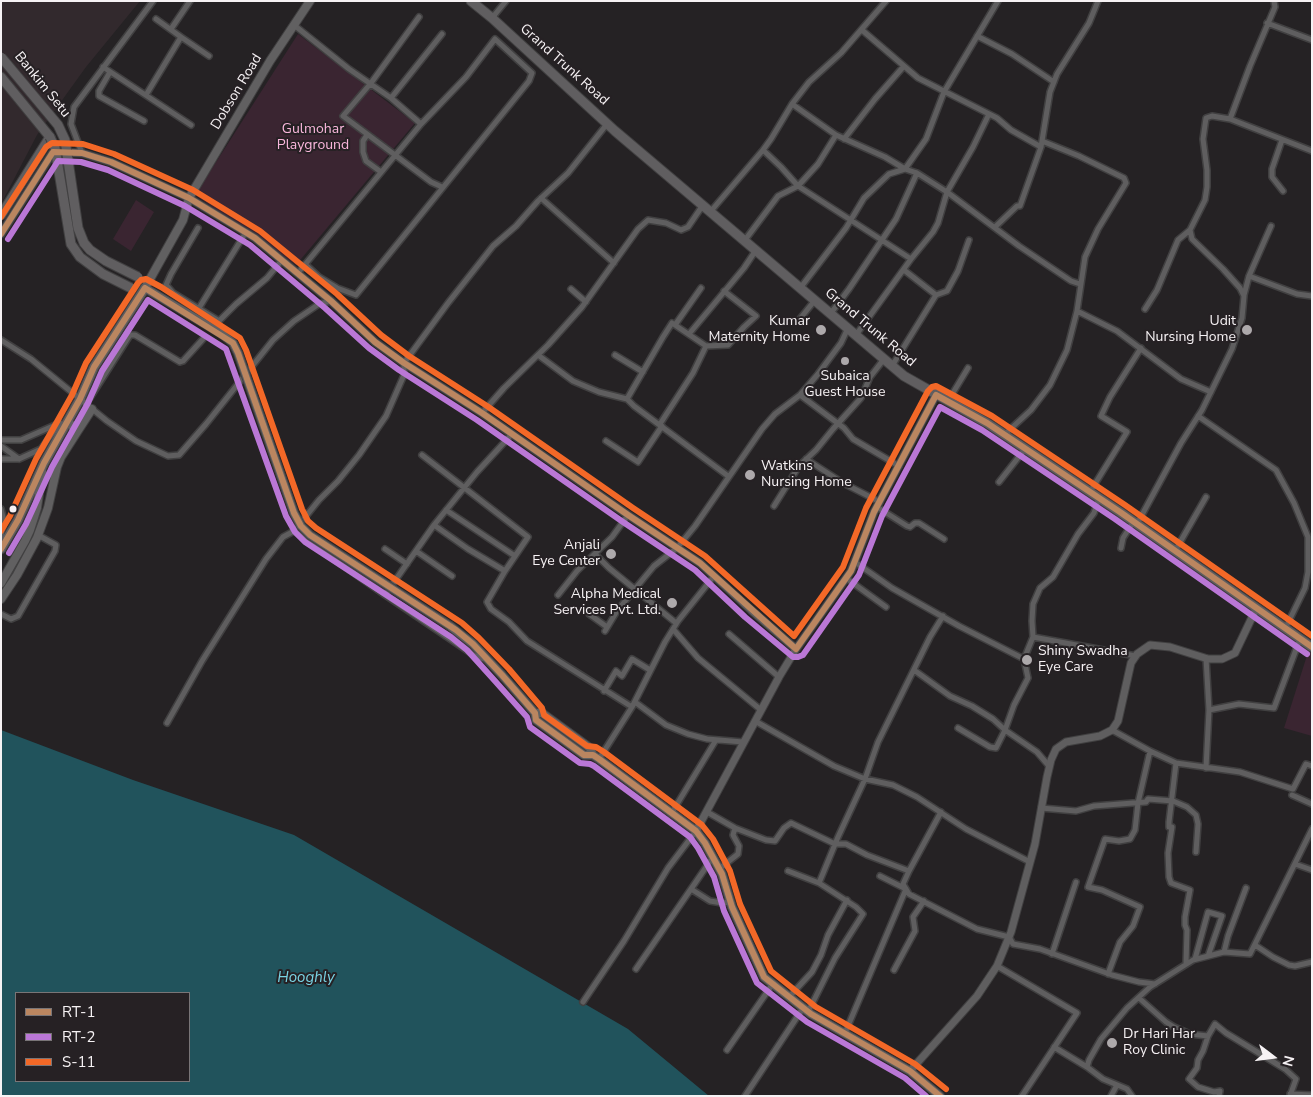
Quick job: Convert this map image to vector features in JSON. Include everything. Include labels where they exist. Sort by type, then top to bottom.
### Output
[{"type":"main road","name":"Dobson Road","points":[[145,288],[182,220],[189,198],[270,61],[310,1]]},
{"type":"main road","name":"Grand Trunk Road","points":[[471,1],[608,123],[904,376],[1004,434],[1136,523],[1312,647]]},
{"type":"main road","name":"Bankim Setu","points":[[1,57],[58,125],[65,140],[78,228],[84,243],[90,250],[106,261],[138,277],[145,288]]},
{"type":"main road","name":"Bankim Setu","points":[[1,77],[50,137],[55,148],[71,244],[80,257],[103,274],[131,288],[145,288]]},
{"type":"main road","points":[[1,215],[50,137]]},
{"type":"main road","points":[[1,599],[17,575],[38,535],[48,508],[57,467],[61,457],[78,432],[94,367],[145,288],[233,342],[294,513],[301,526],[310,535],[450,626],[473,644],[535,712],[542,713],[590,748],[596,757],[696,831],[719,869],[730,902],[764,977],[806,1010],[910,1072],[940,1096]]},
{"type":"main road","points":[[1,549],[18,520],[64,422],[86,404]]},
{"type":"main road","points":[[64,422],[78,432]]},
{"type":"main road","points":[[1,583],[30,530],[37,508],[44,463]]},
{"type":"street","points":[[82,153],[71,124],[74,106],[153,1]]},
{"type":"street","points":[[170,30],[190,1]]},
{"type":"street","points":[[492,18],[506,1]]},
{"type":"street","points":[[711,211],[772,138],[792,104],[809,82],[842,53],[886,1]]},
{"type":"street","points":[[801,287],[850,221],[864,198],[889,174],[905,169],[926,139],[944,92],[998,1]]},
{"type":"street","points":[[995,227],[1017,206],[1020,206],[1041,144],[1050,92],[1057,74],[1089,23],[1098,1]]},
{"type":"street","points":[[1230,119],[1275,7],[1274,1]]},
{"type":"street","points":[[419,17],[371,83],[344,116],[394,156],[430,182],[442,187]]},
{"type":"street","points":[[156,19],[209,56]]},
{"type":"street","points":[[1267,23],[1312,40]]},
{"type":"street","points":[[294,25],[349,69],[391,98],[421,124]]},
{"type":"street","points":[[862,30],[918,78],[989,114],[1011,130],[1041,144],[1079,156],[1126,180],[1098,229],[1085,257],[1077,312],[1067,350],[1050,385],[1031,410],[1004,434]]},
{"type":"street","points":[[391,98],[442,34]]},
{"type":"street","points":[[976,36],[1012,54],[1054,82]]},
{"type":"street","points":[[146,95],[182,37]]},
{"type":"street","points":[[298,273],[394,156],[466,76],[495,39],[532,73],[529,81],[356,295],[337,288],[319,277],[306,265]]},
{"type":"street","points":[[844,139],[904,66]]},
{"type":"street","points":[[103,67],[191,125]]},
{"type":"street","points":[[110,72],[99,91],[99,96],[144,121]]},
{"type":"street","points":[[792,104],[836,135],[917,173],[947,192],[1019,246],[1071,281],[1080,284]]},
{"type":"street","points":[[856,335],[938,223],[947,192],[973,147],[989,114]]},
{"type":"street","points":[[1145,309],[1157,290],[1178,240],[1190,230],[1205,200],[1207,170],[1202,139],[1206,118],[1212,116],[1230,119],[1312,151]]},
{"type":"street","points":[[167,723],[261,566],[282,537],[294,531],[308,512],[338,481],[386,416],[404,374],[404,364],[448,303],[493,246],[516,226],[541,198],[568,173],[608,123]]},
{"type":"street","points":[[367,135],[363,141],[363,152],[366,160],[381,172]]},
{"type":"street","points":[[745,240],[756,228],[778,196],[798,186],[818,164],[836,135]]},
{"type":"street","points":[[1282,140],[1272,169],[1272,177],[1283,191]]},
{"type":"street","points":[[762,150],[798,186],[911,259]]},
{"type":"street","points":[[1,234],[53,152],[82,153],[111,162],[189,198],[255,238],[331,301],[375,342],[404,364],[482,413],[700,564],[796,649]]},
{"type":"street","points":[[831,313],[896,219],[917,173]]},
{"type":"street","points":[[541,198],[614,263]]},
{"type":"street","points":[[482,413],[586,302],[638,229],[648,220],[666,223],[681,230],[688,227],[703,204]]},
{"type":"street","points":[[1121,548],[1123,538],[1136,523],[1180,443],[1198,416],[1232,349],[1242,318],[1244,296],[1249,276],[1271,226]]},
{"type":"street","points":[[198,228],[166,285],[173,293],[219,320],[267,278],[282,260]]},
{"type":"street","points":[[1190,230],[1192,239],[1223,269],[1240,288],[1244,296]]},
{"type":"street","points":[[198,308],[246,232]]},
{"type":"street","points":[[892,366],[936,295],[947,291],[958,271],[969,240]]},
{"type":"street","points":[[689,334],[744,268],[756,250]]},
{"type":"street","points":[[904,270],[936,295]]},
{"type":"street","points":[[1249,276],[1297,294],[1312,296]]},
{"type":"street","points":[[627,399],[672,323],[675,324],[701,288]]},
{"type":"street","points":[[571,289],[586,302]]},
{"type":"street","points":[[675,324],[706,346],[728,345],[756,316],[724,291]]},
{"type":"street","points":[[799,320],[815,300]]},
{"type":"street","points":[[1,340],[31,359],[86,404],[136,441],[168,456],[179,455],[273,340],[294,321],[319,304],[331,301]]},
{"type":"street","points":[[1077,312],[1117,331],[1181,379],[1211,392]]},
{"type":"street","points":[[589,614],[606,629],[617,611],[654,566],[677,548],[695,526],[762,429],[775,414],[800,395],[818,374],[841,343],[848,328]]},
{"type":"street","points":[[86,404],[130,335],[135,335],[180,362],[203,340]]},
{"type":"street","points":[[606,441],[638,462],[693,373],[706,346]]},
{"type":"street","points":[[1090,492],[1127,432],[1101,416],[1110,397],[1141,348]]},
{"type":"street","points":[[538,355],[573,381],[599,392],[627,399],[728,476]]},
{"type":"street","points":[[615,355],[643,372]]},
{"type":"street","points":[[774,506],[799,466],[861,398],[870,377],[884,359]]},
{"type":"street","points":[[948,401],[968,368]]},
{"type":"street","points":[[800,395],[838,423],[853,439],[899,466]]},
{"type":"street","points":[[583,1002],[624,941],[668,868],[696,831],[779,677],[796,649],[846,578],[855,562],[878,504],[936,395]]},
{"type":"street","points":[[1198,416],[1276,470],[1294,503],[1308,537],[1310,544],[1305,588],[1285,628]]},
{"type":"street","points":[[1,440],[21,440],[64,422]]},
{"type":"street","points":[[1,460],[18,459],[41,449],[64,422]]},
{"type":"street","points":[[385,595],[434,525],[512,434]]},
{"type":"street","points":[[1,446],[18,459]]},
{"type":"street","points":[[999,482],[1025,448]]},
{"type":"street","points":[[422,455],[528,537],[487,602],[492,609],[509,622],[527,641],[604,691],[633,704],[666,725],[688,734],[716,740],[743,742]]},
{"type":"street","points":[[806,459],[878,504],[907,526],[919,523],[944,539]]},
{"type":"street","points":[[1175,551],[1206,497]]},
{"type":"street","points":[[958,728],[990,747],[996,748],[1006,730],[1014,705],[1028,678],[1024,659],[1033,637],[1033,604],[1040,588],[1053,577],[1078,534],[1094,513],[1099,498]]},
{"type":"street","points":[[1,509],[4,521],[1,536]]},
{"type":"street","points":[[446,510],[515,556]]},
{"type":"street","points":[[558,595],[577,571],[612,537],[628,515]]},
{"type":"street","points":[[434,525],[468,549],[505,571]]},
{"type":"street","points":[[294,531],[475,656],[487,659]]},
{"type":"street","points":[[1,614],[11,619],[18,616],[55,551],[56,545],[38,535]]},
{"type":"street","points":[[385,549],[407,564]]},
{"type":"street","points":[[416,551],[452,576]]},
{"type":"street","points":[[595,554],[609,568],[676,623]]},
{"type":"street","points":[[855,562],[892,588],[1024,659]]},
{"type":"street","points":[[596,757],[633,704],[676,623],[714,576]]},
{"type":"street","points":[[846,578],[886,607]]},
{"type":"street","points":[[910,1072],[977,996],[997,966],[1009,937],[1030,862],[1049,766],[1056,749],[1066,742],[1100,736],[1112,730],[1118,721],[1132,662],[1136,656],[1150,645],[1170,647],[1206,658],[1222,659],[1235,653],[1256,609]]},
{"type":"street","points":[[819,883],[865,779],[878,742],[943,616]]},
{"type":"street","points":[[673,629],[698,658],[761,710]]},
{"type":"street","points":[[729,634],[779,677]]},
{"type":"street","points":[[1033,637],[1136,656]]},
{"type":"street","points":[[1209,710],[1238,704],[1274,708],[1300,639]]},
{"type":"street","points":[[1206,658],[1209,710],[1206,768]]},
{"type":"street","points":[[604,691],[616,671],[622,676],[632,659],[650,670]]},
{"type":"street","points":[[914,670],[950,696],[972,706],[993,719],[1037,752],[1049,766]]},
{"type":"street","points":[[755,721],[834,766],[865,779],[893,785],[941,812],[966,829],[1030,862]]},
{"type":"street","points":[[1112,730],[1176,763],[1240,772],[1293,790],[1306,764],[1312,766]]},
{"type":"street","points":[[671,814],[716,740]]},
{"type":"street","points":[[1108,974],[1120,942],[1133,926],[1140,907],[1102,890],[1088,887],[1105,839],[1119,841],[1130,839],[1135,830],[1138,803],[1150,751]]},
{"type":"street","points":[[1176,763],[1169,822],[1169,827],[1172,827],[1168,853],[1168,877],[1171,883],[1190,890],[1184,917],[1187,930],[1186,964]]},
{"type":"street","points":[[1292,795],[1312,804]]},
{"type":"street","points":[[1041,808],[1076,811],[1094,806],[1146,802],[1148,799],[1173,801],[1187,807],[1196,815],[1198,824],[1196,852]]},
{"type":"street","points":[[707,812],[735,828],[766,840],[775,841],[790,823],[835,844],[846,844],[867,855],[909,871]]},
{"type":"street","points":[[941,812],[903,884],[909,894],[977,929],[1009,937],[1013,944],[1040,950],[1108,974],[1155,984]]},
{"type":"street","points":[[719,869],[738,854],[739,846],[733,836],[735,828]]},
{"type":"street","points":[[1086,1067],[1101,1039],[1127,1008],[1155,984],[1186,964],[1208,956],[1224,952],[1250,954],[1312,829]]},
{"type":"street","points":[[636,969],[712,857]]},
{"type":"street","points":[[1295,864],[1312,870]]},
{"type":"street","points":[[745,1096],[806,1010],[835,958],[863,914],[847,900],[819,883],[788,871]]},
{"type":"street","points":[[880,876],[906,889]]},
{"type":"street","points":[[1052,954],[1076,882]]},
{"type":"street","points":[[1224,952],[1246,888]]},
{"type":"street","points":[[691,889],[710,901],[730,902]]},
{"type":"street","points":[[845,1033],[906,889]]},
{"type":"street","points":[[789,997],[812,972],[821,955],[828,935],[847,900]]},
{"type":"street","points":[[894,970],[915,931],[913,917],[924,901]]},
{"type":"street","points":[[1196,960],[1208,912],[1222,916],[1208,956]]},
{"type":"street","points":[[1255,945],[1273,958],[1289,965],[1295,966],[1312,962]]},
{"type":"street","points":[[997,966],[1077,1013],[1022,1096]]},
{"type":"street","points":[[727,1050],[772,985]]},
{"type":"street","points":[[1139,998],[1174,1027],[1190,1034],[1208,1036]]},
{"type":"street","points":[[1218,1096],[1220,1091],[1214,1092],[1198,1087],[1189,1079],[1197,1068],[1198,1060],[1215,1024],[1296,1079],[1290,1094],[1312,1095]]},
{"type":"street","points":[[1054,1047],[1102,1079],[1127,1089],[1132,1096]]},
{"type":"street","points":[[1111,1096],[1117,1085]]},
{"type":"shaded area","points":[[1,1],[140,1],[86,67],[37,135],[1,204]]},
{"type":"green space","name":"Gulmohar Playground","points":[[298,34],[415,123],[296,265],[195,195]]},
{"type":"green space","points":[[136,200],[154,212],[131,251],[113,239]]},
{"type":"green space","points":[[1309,649],[1312,651],[1312,736],[1284,728]]},
{"type":"water","name":"Hooghly","points":[[1,730],[133,780],[294,835],[628,1029],[709,1096],[1,1096]]},
{"type":"transit line","name":"S-11","points":[[1,217],[46,147],[52,143],[83,144],[114,154],[193,190],[260,231],[337,294],[381,335],[409,356],[487,406],[705,556],[794,636],[843,567],[866,508],[928,391],[936,386],[992,416],[1125,505],[1312,636]]},
{"type":"transit line","name":"RT-1","points":[[1,234],[53,152],[82,153],[111,162],[189,198],[255,238],[331,301],[375,342],[404,363],[482,413],[700,563],[796,649],[851,571],[874,512],[936,395],[987,423],[1120,512],[1312,647]]},
{"type":"transit line","name":"RT-2","points":[[8,239],[58,161],[81,162],[108,170],[185,206],[250,245],[369,348],[399,370],[477,420],[695,570],[745,617],[793,657],[803,655],[859,575],[882,516],[940,407],[982,430],[1115,519],[1307,654]]},
{"type":"transit line","name":"S-11","points":[[1,531],[10,516],[36,459],[72,395],[86,363],[138,283],[146,279],[161,287],[240,338],[308,521],[462,623],[509,669],[542,708],[544,715],[587,746],[596,747],[604,752],[702,825],[713,839],[730,871],[740,904],[771,971],[816,1007],[915,1064],[946,1089]]},
{"type":"transit line","name":"RT-1","points":[[1,549],[18,520],[44,463],[80,399],[94,367],[145,288],[233,343],[294,513],[301,526],[310,535],[456,630],[473,644],[502,675],[535,713],[536,720],[584,755],[593,755],[599,759],[696,831],[722,874],[732,907],[764,977],[811,1014],[910,1071],[940,1096]]},
{"type":"transit line","name":"RT-2","points":[[9,553],[26,524],[52,467],[88,403],[102,371],[148,300],[226,349],[286,516],[295,532],[305,542],[451,637],[467,650],[527,717],[530,727],[580,763],[594,766],[690,837],[714,877],[724,911],[757,983],[807,1022],[905,1078],[926,1096]]},
{"type":"place","name":"Kumar Maternity Home","points":[[821,330]]},
{"type":"place","name":"Udit Nursing Home","points":[[1247,330]]},
{"type":"place","name":"Subaica Guest House","points":[[845,361]]},
{"type":"place","name":"Watkins Nursing Home","points":[[750,475]]},
{"type":"place","name":"Anjali Eye Center","points":[[611,554]]},
{"type":"place","name":"Alpha Medical Services Pvt. Ltd.","points":[[672,603]]},
{"type":"place","name":"Shiny Swadha Eye Care","points":[[1027,660]]},
{"type":"place","name":"Dr Hari Har Roy Clinic","points":[[1112,1043]]}]
